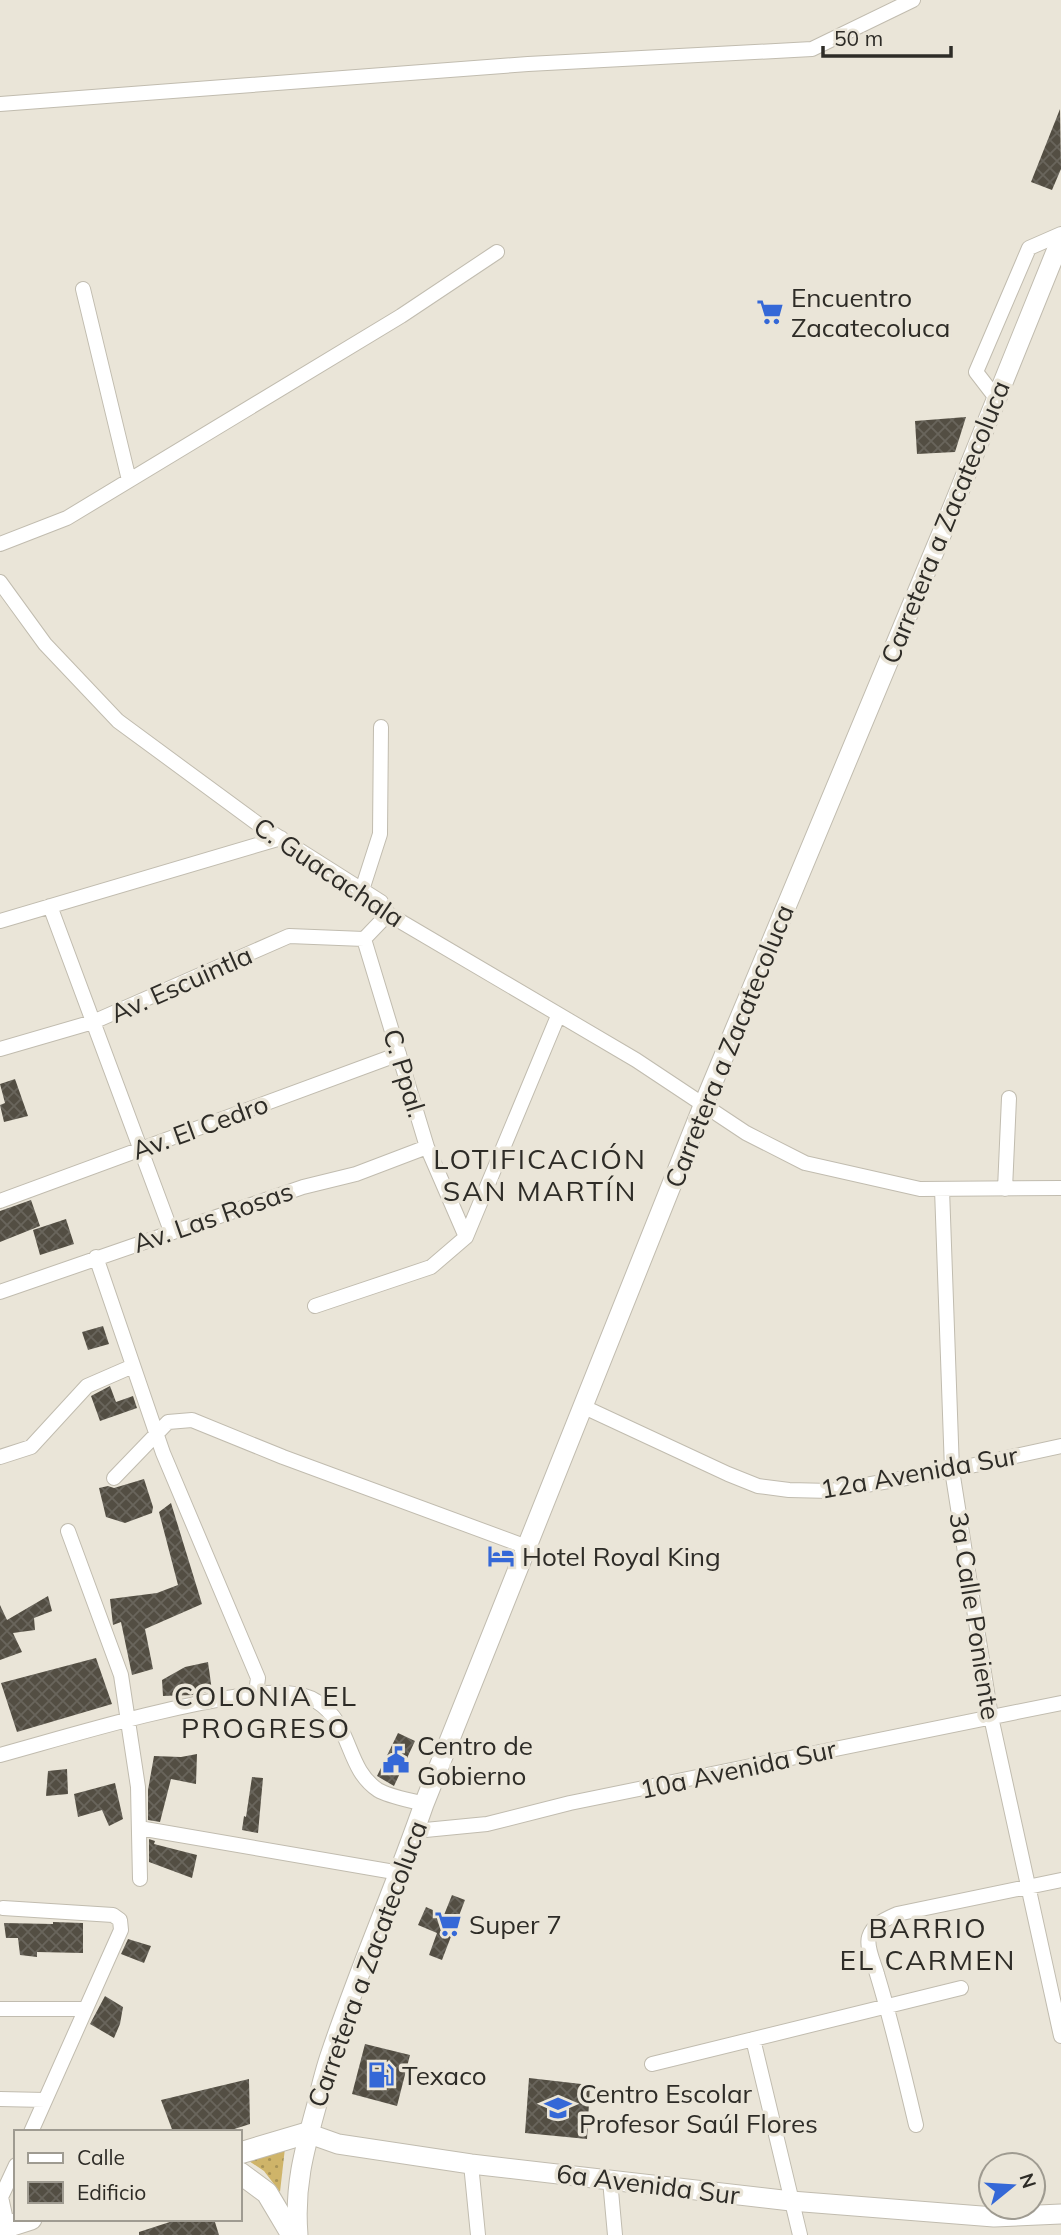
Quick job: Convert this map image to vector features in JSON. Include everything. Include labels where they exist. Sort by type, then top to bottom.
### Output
[{"type":"main road","name":"Carretera a Zacatecoluca","points":[[298,2235],[296,2195],[307,2133],[329,2056],[349,2000],[400,1873],[424,1804],[703,1106],[1061,236]]},
{"type":"main road","points":[[242,2152],[307,2133]]},
{"type":"main road","name":"6a Avenida Sur","points":[[307,2133],[338,2144],[471,2164],[791,2201],[994,2217],[1061,2214]]},
{"type":"main road","points":[[242,2174],[267,2193],[292,2235]]},
{"type":"main road","points":[[5,2230],[26,2221]]},
{"type":"street","points":[[0,104],[528,64],[812,49],[913,0]]},
{"type":"street","points":[[996,398],[976,372],[1029,248],[1061,236]]},
{"type":"street","points":[[0,544],[67,518],[401,316],[498,252]]},
{"type":"street","points":[[83,289],[129,481]]},
{"type":"street","name":"C. Guacachala","points":[[0,582],[46,644],[118,721],[281,838],[382,902],[388,914],[635,1060],[746,1133],[804,1163],[920,1189],[1061,1188]]},
{"type":"street","points":[[362,890],[380,834],[382,727]]},
{"type":"street","points":[[0,921],[281,838]]},
{"type":"street","points":[[50,906],[171,1231]]},
{"type":"street","points":[[364,939],[388,914]]},
{"type":"street","name":"Av. Escuintla","points":[[0,1049],[93,1023],[289,936],[364,939]]},
{"type":"street","name":"C. Ppal.","points":[[364,939],[427,1147],[466,1237]]},
{"type":"street","points":[[315,1306],[431,1267],[466,1237],[558,1016]]},
{"type":"street","name":"Av. El Cedro","points":[[0,1201],[399,1054]]},
{"type":"street","points":[[1005,1189],[1009,1098]]},
{"type":"street","name":"Av. Las Rosas","points":[[0,1292],[171,1231],[303,1187],[369,1169],[427,1147]]},
{"type":"street","name":"3a Calle Poniente","points":[[942,1189],[952,1470],[991,1717],[1061,2036]]},
{"type":"street","points":[[96,1257],[156,1434],[258,1678],[256,1693]]},
{"type":"street","points":[[0,1457],[31,1447],[87,1386],[133,1366]]},
{"type":"street","name":"12a Avenida Sur","points":[[584,1407],[728,1475],[758,1486],[789,1490],[831,1491],[952,1470],[1061,1446]]},
{"type":"street","points":[[114,1478],[168,1422],[192,1420],[296,1462],[527,1547]]},
{"type":"street","points":[[68,1531],[121,1675],[138,1787],[140,1879]]},
{"type":"street","points":[[0,1755],[129,1720],[256,1693],[302,1695],[315,1700],[335,1716],[365,1778],[380,1791],[424,1804]]},
{"type":"street","name":"10a Avenida Sur","points":[[415,1831],[487,1824],[570,1803],[1061,1703]]},
{"type":"street","points":[[139,1828],[400,1873]]},
{"type":"street","points":[[916,2125],[868,1938],[883,1920],[897,1914],[1061,1880]]},
{"type":"street","points":[[3,1908],[113,1914],[120,1920],[121,1930],[31,2130]]},
{"type":"street","points":[[652,2064],[961,1988]]},
{"type":"street","points":[[0,2009],[85,2009]]},
{"type":"street","points":[[753,2039],[800,2235]]},
{"type":"street","points":[[0,2099],[45,2100]]},
{"type":"street","points":[[471,2164],[478,2235]]},
{"type":"street","points":[[5,2230],[1,2197],[14,2169]]},
{"type":"street","points":[[610,2180],[615,2235]]},
{"type":"shaded area","points":[[285,2148],[280,2192],[264,2171],[246,2159]]},
{"type":"building","points":[[1060,109],[1061,169],[1052,190],[1031,182]]},
{"type":"building","points":[[966,417],[955,452],[917,454],[915,421]]},
{"type":"building","points":[[15,1079],[28,1116],[4,1122],[0,1105],[5,1103],[0,1084]]},
{"type":"building","points":[[31,1200],[40,1226],[0,1242],[0,1211]]},
{"type":"building","points":[[66,1219],[74,1244],[40,1255],[33,1230]]},
{"type":"building","points":[[103,1326],[109,1344],[88,1350],[82,1332]]},
{"type":"building","points":[[110,1386],[116,1402],[133,1396],[137,1408],[100,1421],[91,1396]]},
{"type":"building","points":[[144,1479],[153,1507],[152,1513],[125,1523],[106,1517],[99,1488],[114,1488]]},
{"type":"building","points":[[171,1503],[202,1604],[145,1629],[153,1669],[132,1675],[121,1622],[113,1625],[110,1599],[157,1593],[178,1585],[159,1512]]},
{"type":"building","points":[[48,1596],[52,1611],[34,1618],[35,1630],[13,1633],[22,1652],[0,1660],[0,1605],[7,1620]]},
{"type":"building","points":[[96,1658],[112,1704],[17,1732],[1,1683]]},
{"type":"building","points":[[208,1662],[212,1691],[163,1696],[162,1680],[185,1667]]},
{"type":"building","name":"Centro de Gobierno","points":[[398,1733],[415,1741],[394,1786],[377,1776]]},
{"type":"building","points":[[197,1754],[196,1784],[171,1779],[160,1822],[148,1820],[148,1790],[154,1756],[181,1757]]},
{"type":"building","points":[[67,1769],[68,1794],[46,1796],[48,1771]]},
{"type":"building","points":[[252,1777],[263,1778],[258,1833],[242,1830]]},
{"type":"building","points":[[115,1783],[123,1819],[109,1826],[102,1810],[78,1817],[74,1794]]},
{"type":"building","points":[[149,1839],[155,1841],[154,1844],[197,1855],[192,1878],[149,1862]]},
{"type":"building","name":"Super 7","points":[[452,1895],[465,1900],[442,1960],[429,1955],[437,1933],[418,1925],[426,1907],[444,1915]]},
{"type":"building","points":[[4,1923],[83,1923],[83,1953],[37,1952],[37,1957],[20,1955],[18,1938],[6,1938]]},
{"type":"building","points":[[128,1939],[151,1946],[144,1963],[121,1954]]},
{"type":"building","points":[[105,1996],[123,2007],[114,2038],[90,2024]]},
{"type":"building","name":"Texaco","points":[[365,2044],[410,2055],[397,2106],[352,2094]]},
{"type":"building","name":"Centro Escolar Profesor Saúl Flores","points":[[529,2078],[590,2085],[587,2139],[525,2133]]},
{"type":"building","points":[[249,2079],[250,2124],[231,2130],[172,2130],[161,2100]]},
{"type":"building","points":[[173,2221],[215,2221],[219,2235],[139,2235],[139,2232]]},
{"type":"place","name":"Encuentro Zacatecoluca","points":[[770,312]]},
{"type":"place","name":"Hotel Royal King","points":[[501,1556]]},
{"type":"place","name":"Centro de Gobierno","points":[[396,1760]]},
{"type":"place","name":"Super 7","points":[[448,1924]]},
{"type":"place","name":"Texaco","points":[[381,2075]]},
{"type":"place","name":"Centro Escolar Profesor Saúl Flores","points":[[558,2108]]},
{"type":"district","name":"LOTIFICACIÓN SAN MARTÍN","points":[[540,1174]]},
{"type":"district","name":"COLONIA EL PROGRESO","points":[[266,1711]]},
{"type":"district","name":"BARRIO EL CARMEN","points":[[928,1943]]}]
